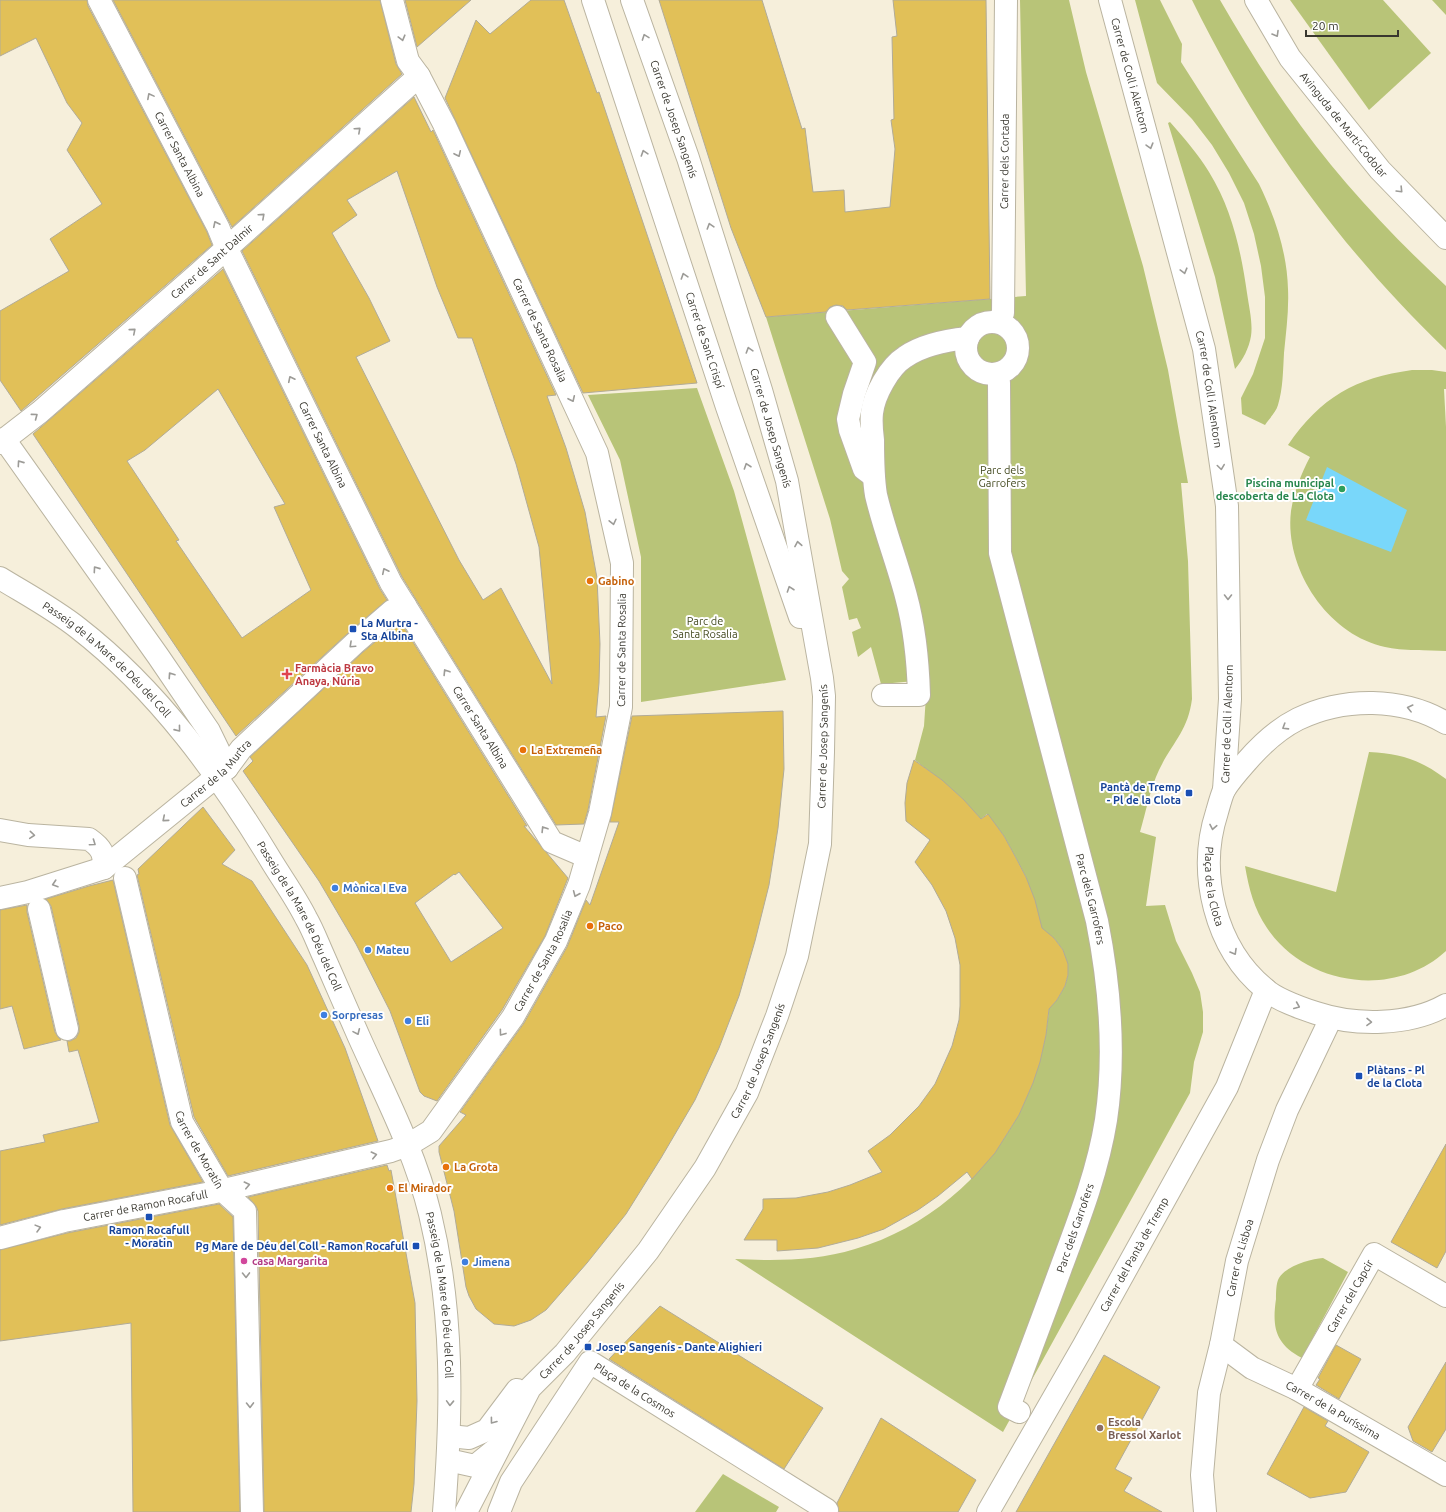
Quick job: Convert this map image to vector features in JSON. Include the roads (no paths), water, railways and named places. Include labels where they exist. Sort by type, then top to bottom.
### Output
[{"type":"street","name":"Carrer Santa Albina","points":[[99,0],[218,227],[227,249],[390,583],[552,842],[587,857]]},
{"type":"street","name":"Carrer de Santa Rosalia","points":[[392,0],[408,61],[419,76],[447,131],[597,453],[622,563],[621,707],[600,813],[579,885],[556,941],[514,1017],[431,1130],[408,1145]]},
{"type":"street","name":"Carrer de Sant Crispí","points":[[593,0],[727,407],[822,678]]},
{"type":"street","name":"Carrer de Josep Sangenís","points":[[466,1512],[530,1388],[565,1354],[648,1251],[705,1168],[747,1093],[777,1016],[797,956],[820,844],[824,696],[787,481],[761,390],[688,158],[632,0]]},
{"type":"street","name":"Carrer dels Cortada","points":[[998,322],[1003,312],[1006,0]]},
{"type":"street","name":"Carrer de Coll i Alentorn","points":[[1110,0],[1204,348],[1227,506],[1230,699],[1224,790]]},
{"type":"street","name":"Avinguda de Martí-Codolar","points":[[1256,0],[1290,58],[1380,170],[1446,238]]},
{"type":"street","name":"Carrer de Sant Dalmir","points":[[2,441],[40,412],[227,249],[419,76]]},
{"type":"street","points":[[837,317],[865,362],[854,394],[848,419],[850,430],[864,469],[874,476]]},
{"type":"street","points":[[991,321],[998,322],[1011,329],[1018,341],[1019,348],[1015,362],[1004,372],[998,374],[981,372],[975,368],[966,354],[968,338],[977,326],[991,321]]},
{"type":"street","points":[[883,695],[919,695],[919,681],[915,637],[906,596],[876,494],[872,413],[875,399],[891,370],[905,357],[926,347],[949,340],[968,338]]},
{"type":"street","name":"Parc dels Garrofers","points":[[998,374],[1000,553],[1097,921],[1106,968],[1111,1038],[1110,1079],[1106,1120],[1098,1161],[1086,1200],[1009,1407],[1019,1412]]},
{"type":"street","name":"Passeig de la Mare de Déu del Coll","points":[[2,441],[158,656],[204,725],[222,772],[243,814],[306,918],[408,1145],[423,1188],[430,1215],[445,1302],[449,1345],[450,1396],[448,1460],[444,1512]]},
{"type":"street","name":"Passeig de la Mare de Déu del Coll","points":[[0,578],[58,614],[98,645],[158,703],[222,772]]},
{"type":"street","name":"Carrer de la Murtra","points":[[0,898],[28,892],[104,868],[222,772],[241,749],[355,643],[392,611],[405,605]]},
{"type":"street","name":"Plaça de la Clota","points":[[1446,723],[1420,711],[1396,705],[1365,703],[1321,710],[1297,720],[1266,741],[1239,770],[1224,790],[1213,824],[1209,870],[1211,892],[1217,915],[1229,943],[1237,957],[1250,974],[1266,990],[1297,1007],[1331,1018],[1351,1021],[1392,1021],[1417,1017],[1446,1006]]},
{"type":"street","points":[[0,830],[28,835],[89,839],[102,851],[104,868]]},
{"type":"street","name":"Carrer de Moratín","points":[[125,878],[182,1122],[222,1190],[244,1211],[252,1512]]},
{"type":"street","points":[[39,909],[67,1029]]},
{"type":"street","name":"Carrer del Pantà de Tremp","points":[[988,1512],[1084,1345],[1227,1087],[1266,990]]},
{"type":"street","name":"Carrer de Lisboa","points":[[1205,1512],[1202,1475],[1209,1393],[1221,1345],[1237,1261],[1268,1160],[1287,1110],[1331,1018]]},
{"type":"street","name":"Carrer de Ramon Rocafull","points":[[0,1238],[64,1221],[222,1190],[391,1151],[408,1145]]},
{"type":"street","name":"Carrer del Capcir","points":[[1297,1389],[1374,1254],[1446,1296]]},
{"type":"street","name":"Carrer de la Puríssima","points":[[1221,1345],[1252,1368],[1297,1389],[1446,1475]]},
{"type":"street","name":"Plaça de la Cosmos","points":[[499,1512],[511,1482],[590,1362],[823,1507],[827,1510],[826,1512]]},
{"type":"street","name":"Carrer de Josep Sangenís","points":[[449,1436],[469,1438],[487,1430],[518,1389],[530,1388]]},
{"type":"street","name":"Carrer de Josep Sangenís","points":[[448,1460],[475,1466],[500,1445]]},
{"type":"water","name":"Piscina municipal descoberta de La Clota","points":[[1327,467],[1407,510],[1391,552],[1306,520]]},
{"type":"place","name":"Piscina municipal descoberta de La Clota","points":[[1342,489]]},
{"type":"place","name":"Gabino","points":[[590,581]]},
{"type":"place","name":"La Murtra - Sta Albina","points":[[353,629]]},
{"type":"place","name":"Farmàcia Bravo Anaya, Núria","points":[[287,674]]},
{"type":"place","name":"La Extremeña","points":[[523,750]]},
{"type":"place","name":"Pantà de Tremp - Pl de la Clota","points":[[1189,793]]},
{"type":"place","name":"Mònica I Eva","points":[[335,888]]},
{"type":"place","name":"Paco","points":[[590,926]]},
{"type":"place","name":"Mateu","points":[[368,950]]},
{"type":"place","name":"Sorpresas","points":[[324,1015]]},
{"type":"place","name":"Eli","points":[[408,1021]]},
{"type":"place","name":"Plàtans - Pl de la Clota","points":[[1359,1076]]},
{"type":"place","name":"La Grota","points":[[446,1167]]},
{"type":"place","name":"El Mirador","points":[[390,1188]]},
{"type":"place","name":"Ramon Rocafull - Moratin","points":[[149,1217]]},
{"type":"place","name":"Pg Mare de Déu del Coll - Ramon Rocafull","points":[[416,1246]]},
{"type":"place","name":"casa Margarita","points":[[244,1261]]},
{"type":"place","name":"Jimena","points":[[465,1262]]},
{"type":"place","name":"Josep Sangenís - Dante Alighieri","points":[[588,1347]]},
{"type":"place","name":"Escola Bressol Xarlot","points":[[1100,1428]]},
{"type":"park label","name":"Parc de Santa Rosalia","points":[[705,627]]}]
